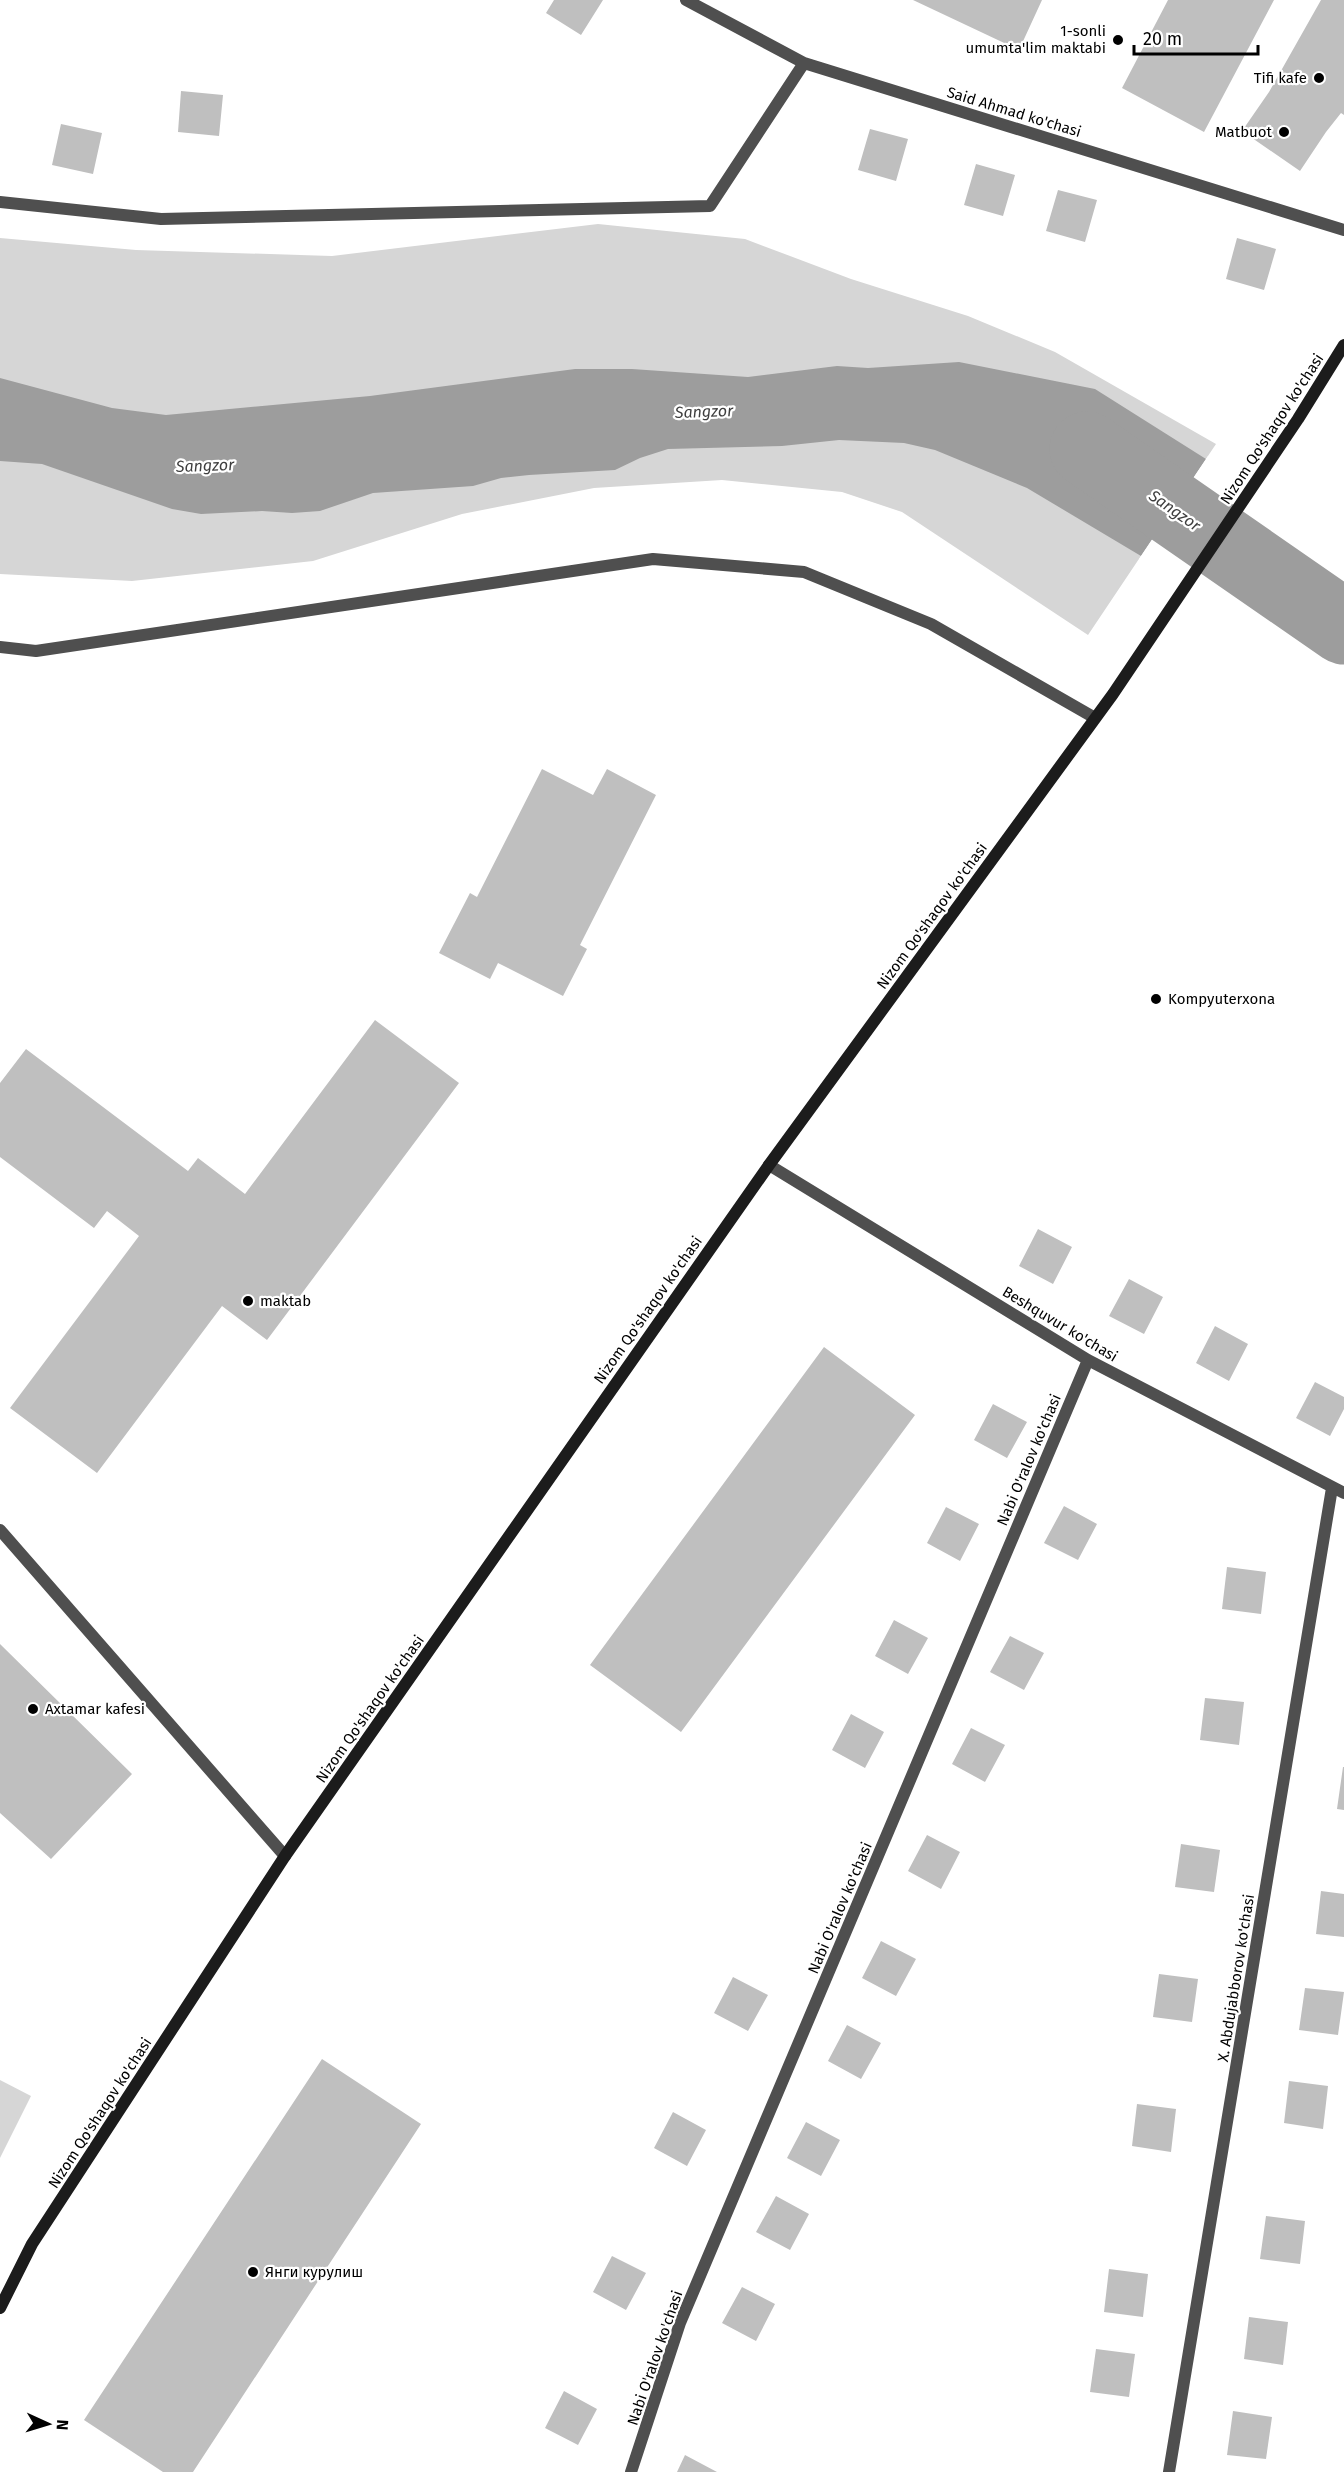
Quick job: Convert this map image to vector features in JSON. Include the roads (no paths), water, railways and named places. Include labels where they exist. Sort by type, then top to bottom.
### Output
[{"type":"main road","name":"Nizom Qo'shaqov ko'chasi","points":[[0,2308],[32,2244],[285,1856],[769,1165],[1113,694],[1298,419],[1344,345]]},
{"type":"street","name":"Said Ahmad ko'chasi","points":[[686,0],[804,63],[1344,230]]},
{"type":"street","points":[[0,202],[161,219],[710,206],[804,63]]},
{"type":"street","points":[[0,647],[36,651],[653,559],[804,572],[931,624],[1095,718]]},
{"type":"street","name":"Beshquvur ko'chasi","points":[[769,1165],[1088,1360],[1338,1491]]},
{"type":"street","name":"Nabi O'ralov ko'chasi","points":[[631,2472],[680,2323],[1088,1360]]},
{"type":"street","name":"X. Abdujabborov ko'chasi","points":[[1169,2472],[1338,1491]]},
{"type":"street","points":[[0,1530],[285,1856]]},
{"type":"water","points":[[959,362],[1095,389],[1206,459],[1141,556],[1027,488],[935,450],[904,443],[839,440],[782,446],[668,449],[640,458],[615,470],[529,475],[501,478],[473,486],[373,493],[320,511],[292,513],[262,511],[201,514],[172,509],[42,464],[0,461],[0,378],[112,408],[166,415],[370,396],[575,369],[632,369],[748,377],[837,366],[868,368]]},
{"type":"waterway","name":"Sangzor","points":[[1087,449],[1344,627]]},
{"type":"place","name":"1-sonli umumta'lim maktabi","points":[[1118,40]]},
{"type":"place","name":"Tifi kafe","points":[[1319,78]]},
{"type":"place","name":"Matbuot","points":[[1284,132]]},
{"type":"place","name":"Kompyuterxona","points":[[1156,999]]},
{"type":"place","name":"maktab","points":[[248,1301]]},
{"type":"place","name":"Axtamar kafesi","points":[[33,1709]]},
{"type":"place","name":"Янги курулиш","points":[[253,2272]]}]
